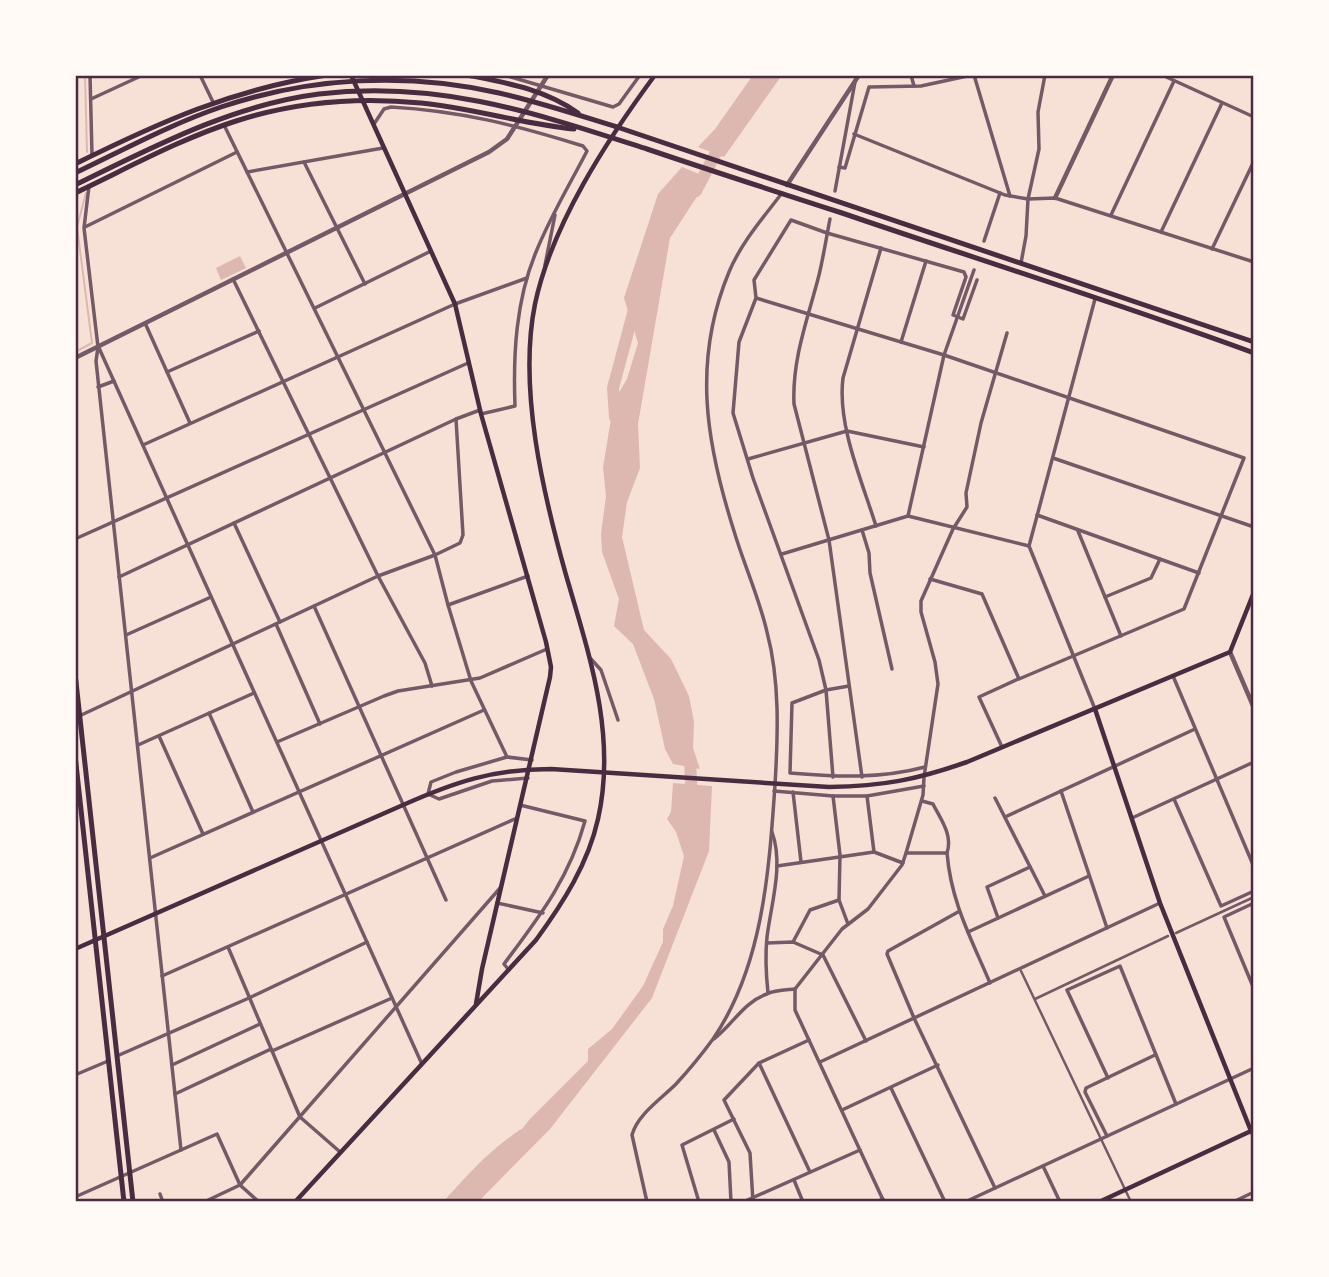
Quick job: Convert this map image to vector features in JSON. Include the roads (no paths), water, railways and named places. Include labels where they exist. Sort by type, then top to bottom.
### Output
[{"type":"main road","points":[[75,163],[152,126],[213,102],[286,82],[327,75]]},
{"type":"main road","points":[[351,75],[455,304],[481,412],[548,649],[550,677],[500,887],[476,1004]]},
{"type":"main road","points":[[467,75],[507,83],[556,98],[583,117]]},
{"type":"main road","points":[[295,1202],[339,1151],[536,940],[578,877],[590,848],[608,772],[603,727],[591,659],[565,571],[534,434],[530,381],[531,347],[535,304],[545,272],[571,210],[617,127],[655,75]]},
{"type":"main road","points":[[75,173],[218,108],[280,90],[315,84],[383,80],[444,83],[498,92],[617,127],[1254,342]]},
{"type":"main road","points":[[75,185],[215,120],[252,108],[312,95],[384,91],[433,93],[487,101],[553,119],[782,193],[1254,353]]},
{"type":"main road","points":[[75,193],[224,125],[292,108],[362,101],[407,102],[463,108],[552,127],[582,129]]},
{"type":"main road","points":[[75,949],[428,794],[481,775],[523,769],[589,771],[829,788],[874,786],[923,777],[1230,652],[1254,592]]},
{"type":"main road","points":[[75,673],[133,1202]]},
{"type":"main road","points":[[1095,709],[1160,903],[1252,1131],[1099,1202]]},
{"type":"main road","points":[[75,755],[124,1202]]},
{"type":"street","points":[[90,75],[92,155]]},
{"type":"street","points":[[91,99],[143,75]]},
{"type":"street","points":[[200,75],[213,102]]},
{"type":"street","points":[[503,75],[613,107],[619,104],[640,75]]},
{"type":"street","points":[[75,358],[489,152],[507,139],[548,75]]},
{"type":"street","points":[[911,75],[914,86]]},
{"type":"street","points":[[839,167],[845,168],[869,87],[914,86],[973,75],[1010,196]]},
{"type":"street","points":[[1021,263],[1028,200],[1039,149],[1038,112],[1045,75]]},
{"type":"street","points":[[1055,198],[1113,75]]},
{"type":"street","points":[[1163,75],[1254,117]]},
{"type":"street","points":[[835,191],[857,78]]},
{"type":"street","points":[[787,185],[857,78]]},
{"type":"street","points":[[1111,216],[1174,80]]},
{"type":"street","points":[[1161,232],[1222,103]]},
{"type":"street","points":[[119,577],[456,419],[515,406],[517,324],[527,278],[536,251],[587,151],[583,146],[516,125],[447,111],[391,107],[384,109],[373,126]]},
{"type":"street","points":[[224,125],[435,555],[471,681],[507,757]]},
{"type":"street","points":[[854,134],[1000,193],[1028,200],[1055,198],[1254,262]]},
{"type":"street","points":[[247,172],[383,148]]},
{"type":"street","points":[[84,228],[237,152]]},
{"type":"street","points":[[1212,249],[1254,161]]},
{"type":"street","points":[[304,162],[365,284]]},
{"type":"street","points":[[89,186],[84,228],[98,346],[98,387],[181,1150]]},
{"type":"street","points":[[647,1202],[632,1135],[634,1125],[677,1082],[711,1041],[737,998],[749,966],[767,867],[774,791],[777,704],[774,663],[767,631],[733,530],[713,454],[706,410],[706,371],[714,316],[729,271],[743,245],[782,193]]},
{"type":"street","points":[[984,241],[1000,193]]},
{"type":"street","points":[[545,272],[545,258],[556,212]]},
{"type":"street","points":[[830,219],[797,353],[794,382],[796,414],[829,540],[862,777]]},
{"type":"street","points":[[832,777],[826,690],[819,660],[733,413],[739,342],[756,298],[754,281],[791,220],[964,272],[966,277],[953,315],[958,317],[963,318],[977,280]]},
{"type":"street","points":[[876,526],[847,431],[841,393],[881,248]]},
{"type":"street","points":[[315,308],[431,251]]},
{"type":"street","points":[[901,342],[926,261]]},
{"type":"street","points":[[908,516],[944,355],[974,270]]},
{"type":"street","points":[[143,445],[455,304],[527,278]]},
{"type":"street","points":[[233,279],[378,576],[425,663],[432,686]]},
{"type":"street","points":[[756,298],[996,372],[1244,458],[1184,609],[979,697],[1002,747]]},
{"type":"street","points":[[1095,299],[1028,546],[1095,709]]},
{"type":"street","points":[[145,323],[190,423]]},
{"type":"street","points":[[167,372],[259,331]]},
{"type":"street","points":[[876,1202],[883,1200],[795,1010],[796,989],[848,924],[868,909],[903,863],[922,801],[923,777],[938,684],[935,662],[921,612],[921,601],[953,529],[967,507],[966,493],[981,423],[1007,333]]},
{"type":"street","points":[[98,346],[421,1062]]},
{"type":"street","points":[[75,539],[468,363]]},
{"type":"street","points":[[98,387],[114,381]]},
{"type":"street","points":[[78,717],[378,576],[460,543],[463,535],[456,419]]},
{"type":"street","points":[[748,459],[847,431],[924,447]]},
{"type":"street","points":[[1053,458],[1254,527]]},
{"type":"street","points":[[1037,515],[1199,573]]},
{"type":"street","points":[[782,554],[908,516],[1028,546]]},
{"type":"street","points":[[234,523],[320,724]]},
{"type":"street","points":[[1078,529],[1121,636]]},
{"type":"street","points":[[862,530],[892,669]]},
{"type":"street","points":[[1105,597],[1151,578],[1160,559]]},
{"type":"street","points":[[448,605],[528,576]]},
{"type":"street","points":[[930,579],[982,594],[1019,679]]},
{"type":"street","points":[[125,635],[211,597]]},
{"type":"street","points":[[314,606],[446,900]]},
{"type":"street","points":[[277,742],[398,691],[471,681],[548,649]]},
{"type":"street","points":[[1230,652],[1254,708]]},
{"type":"street","points":[[591,659],[601,670],[618,720]]},
{"type":"street","points":[[1172,676],[1254,867]]},
{"type":"street","points":[[849,686],[826,690],[792,703],[790,773],[862,777],[891,775],[925,767]]},
{"type":"street","points":[[138,746],[254,693]]},
{"type":"street","points":[[150,858],[484,710]]},
{"type":"street","points":[[209,713],[253,812]]},
{"type":"street","points":[[1005,817],[1195,729]]},
{"type":"street","points":[[159,736],[204,834]]},
{"type":"street","points":[[528,778],[484,783],[439,799],[428,794],[431,782],[439,778],[507,757],[532,760]]},
{"type":"street","points":[[1132,818],[1254,762]]},
{"type":"street","points":[[774,791],[867,796],[924,786]]},
{"type":"street","points":[[1061,791],[1107,928]]},
{"type":"street","points":[[793,792],[801,862]]},
{"type":"street","points":[[832,796],[840,855],[839,900],[848,924]]},
{"type":"street","points":[[867,796],[874,852]]},
{"type":"street","points":[[995,799],[1045,896]]},
{"type":"street","points":[[1174,799],[1221,906],[1254,891]]},
{"type":"street","points":[[922,801],[933,804],[948,835],[949,880],[958,912],[990,983]]},
{"type":"street","points":[[508,969],[504,964],[543,912],[562,881],[578,847],[585,821],[520,805]]},
{"type":"street","points":[[162,976],[517,818]]},
{"type":"street","points":[[768,993],[766,943],[777,866],[771,829]]},
{"type":"street","points":[[777,866],[874,852],[903,863]]},
{"type":"street","points":[[906,853],[947,853]]},
{"type":"street","points":[[998,918],[987,887],[1030,867]]},
{"type":"street","points":[[968,932],[1089,876]]},
{"type":"street","points":[[204,1202],[240,1185],[500,887]]},
{"type":"street","points":[[1176,933],[1254,897]]},
{"type":"street","points":[[793,942],[810,910],[839,900]]},
{"type":"street","points":[[497,903],[543,912]]},
{"type":"street","points":[[820,1062],[1160,903]]},
{"type":"street","points":[[1254,903],[1224,917],[1254,989]]},
{"type":"street","points":[[958,912],[887,954],[914,1018],[995,1188]]},
{"type":"street","points":[[1035,999],[1168,936]]},
{"type":"street","points":[[116,1056],[249,998],[367,942]]},
{"type":"street","points":[[766,943],[793,942],[823,955],[866,1041]]},
{"type":"street","points":[[228,947],[300,1117],[339,1151]]},
{"type":"street","points":[[1108,1078],[1067,990],[1120,966],[1176,1104]]},
{"type":"street","points":[[1021,971],[1131,1202]]},
{"type":"street","points":[[711,1041],[726,1029],[749,1003],[768,993],[796,989]]},
{"type":"street","points":[[175,1094],[392,998]]},
{"type":"street","points":[[172,1065],[260,1024]]},
{"type":"street","points":[[753,1200],[750,1153],[724,1100],[759,1063],[809,1040]]},
{"type":"street","points":[[1107,1136],[1085,1092],[1086,1088],[1156,1054]]},
{"type":"street","points":[[75,1075],[108,1061]]},
{"type":"street","points":[[759,1063],[811,1172]]},
{"type":"street","points":[[842,1110],[938,1065]]},
{"type":"street","points":[[965,1202],[1254,1068]]},
{"type":"street","points":[[891,1088],[945,1202]]},
{"type":"street","points":[[699,1202],[682,1145],[734,1119]]},
{"type":"street","points":[[713,1130],[729,1162],[732,1202]]},
{"type":"street","points":[[1252,1131],[1254,1138]]},
{"type":"street","points":[[75,1197],[217,1134],[240,1185],[258,1202]]},
{"type":"street","points":[[743,1202],[753,1200],[860,1150]]},
{"type":"street","points":[[1044,1166],[1060,1202]]},
{"type":"street","points":[[794,1180],[803,1202]]},
{"type":"street","points":[[1233,1202],[1254,1192]]},
{"type":"street","points":[[160,1194],[163,1202]]},
{"type":"waterway","points":[[85,75],[87,152]]},
{"type":"waterway","points":[[696,191],[723,139]]},
{"type":"waterway","points":[[75,352],[92,343],[77,227],[86,193]]},
{"type":"waterway","points":[[615,417],[613,388],[635,306]]},
{"type":"waterway","points":[[687,753],[690,760],[692,801]]},
{"type":"waterway","points":[[451,1202],[494,1158],[523,1135]]}]
